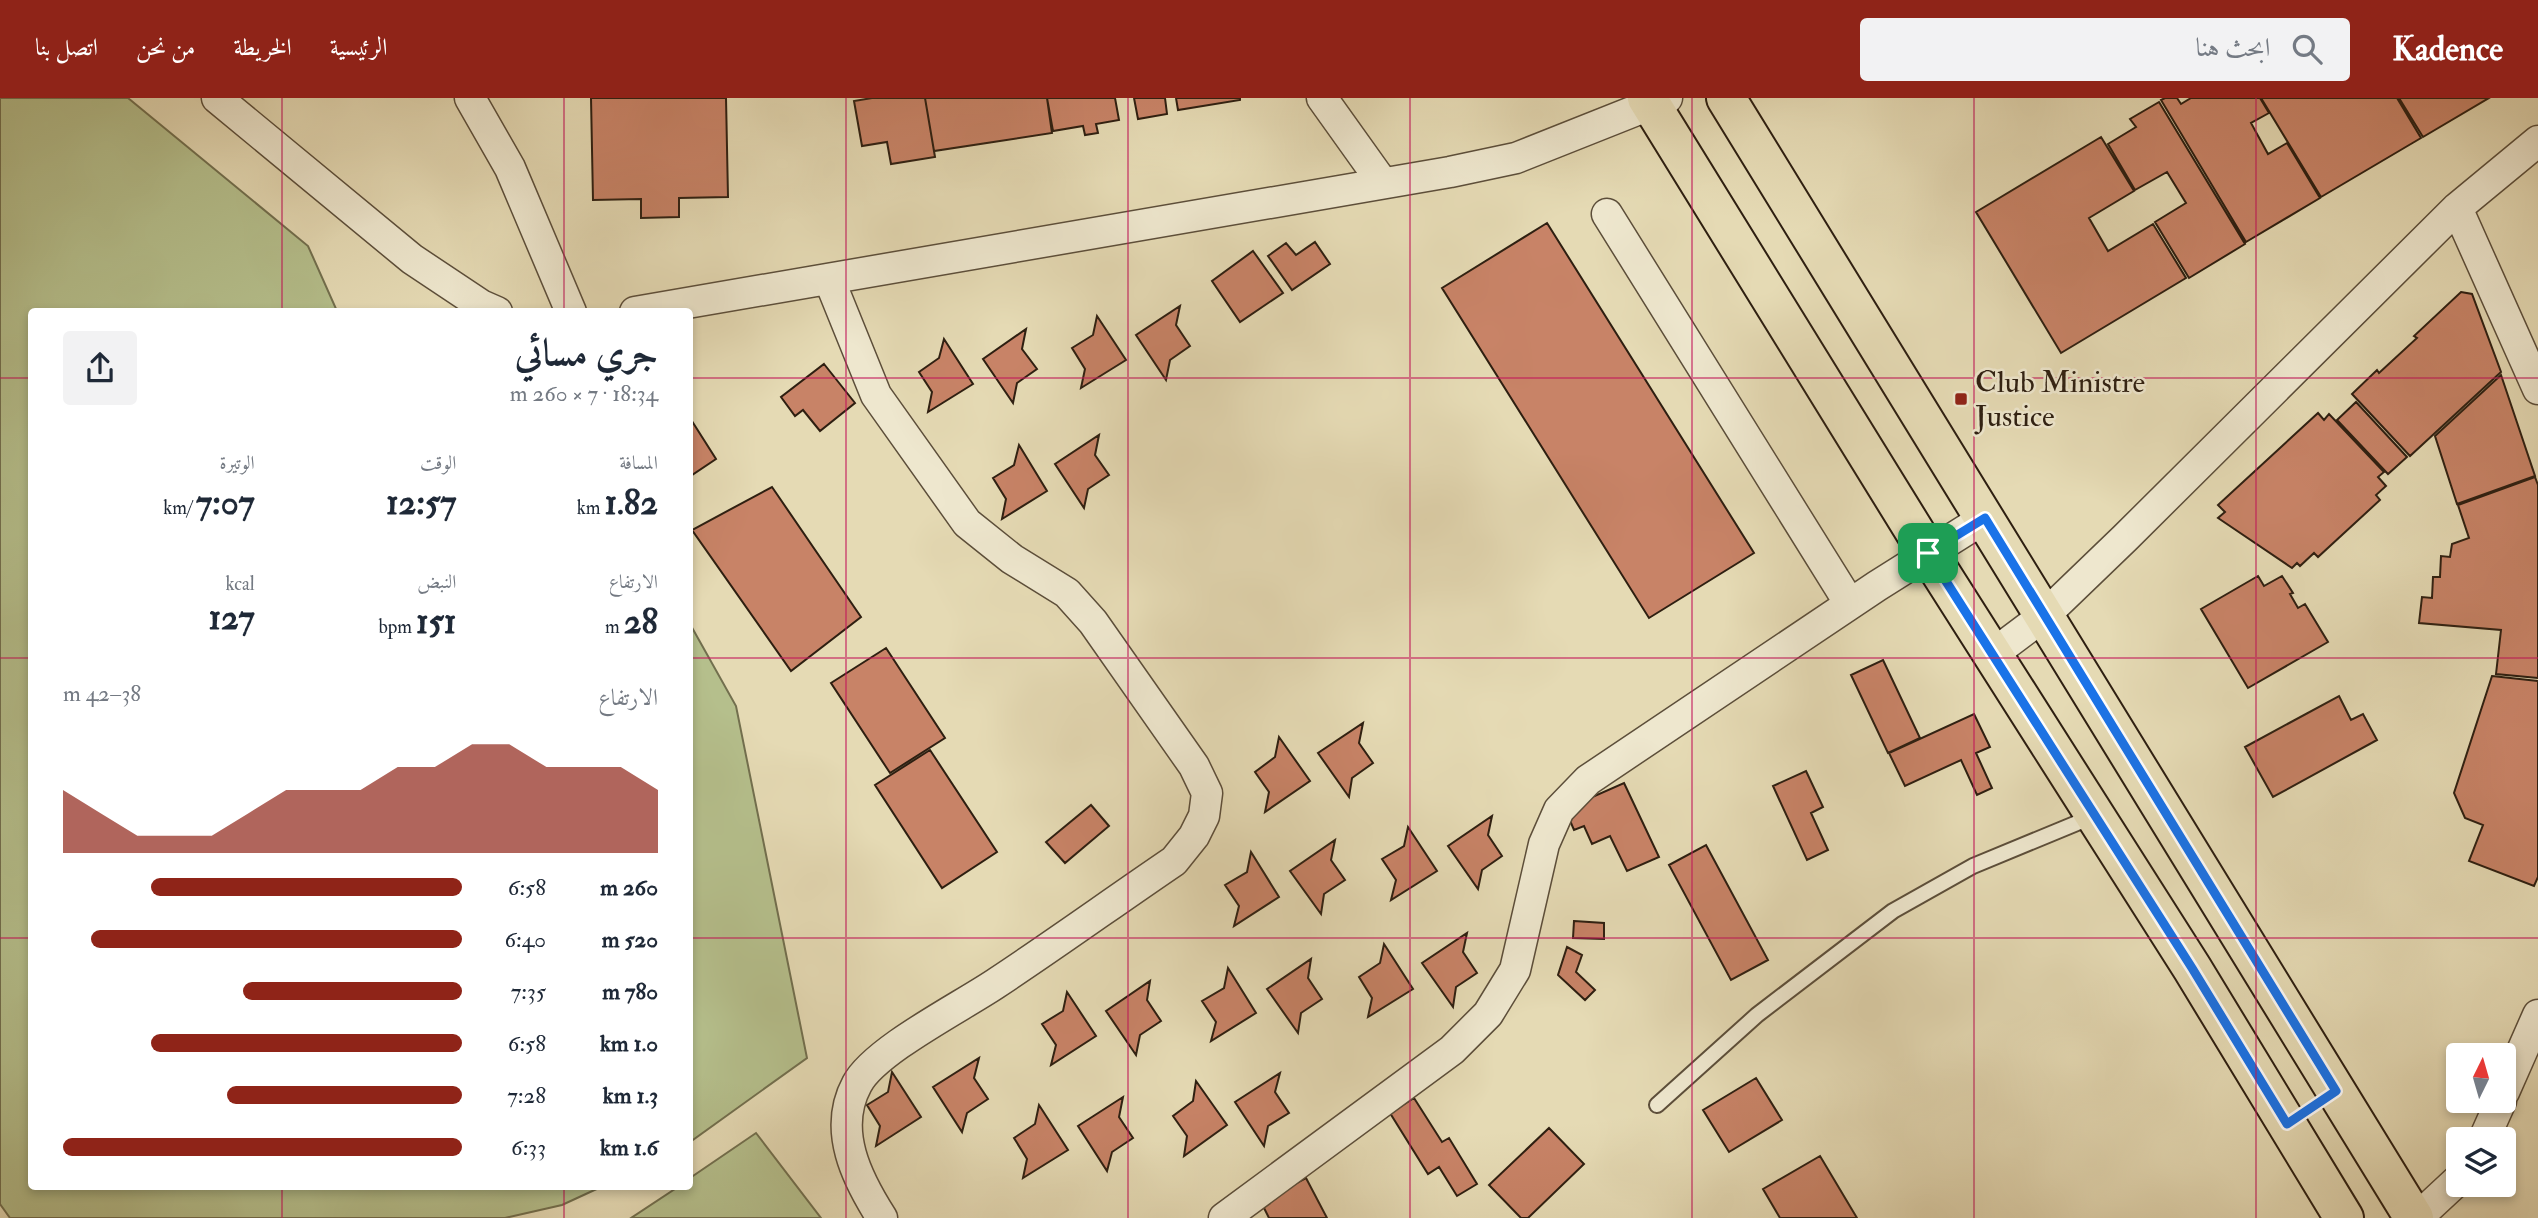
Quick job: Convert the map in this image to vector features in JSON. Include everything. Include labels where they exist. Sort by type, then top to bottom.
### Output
[{"type":"main road","points":[[1726,98],[2415,1218]]},
{"type":"main road","points":[[1656,100],[1928,553],[2096,816],[2344,1218]]},
{"type":"main road","points":[[2287,1124],[2336,1091]]},
{"type":"street","points":[[217,98],[412,259],[488,308]]},
{"type":"street","points":[[470,98],[510,168],[569,308]]},
{"type":"street","points":[[1322,98],[1382,182]]},
{"type":"street","points":[[659,308],[1450,172],[1516,158],[1656,100]]},
{"type":"street","points":[[1993,654],[2045,615],[2457,208],[2538,141]]},
{"type":"street","points":[[2457,208],[2538,389]]},
{"type":"street","points":[[1606,214],[1850,604]]},
{"type":"street","points":[[829,279],[876,394],[967,523],[1012,559],[1067,593],[1093,622],[1194,766],[1207,793],[1204,816],[1194,836],[1174,861],[998,982],[875,1060],[857,1084],[849,1108],[847,1133],[850,1160],[882,1218]]},
{"type":"street","points":[[1224,1218],[1451,1050],[1488,1014],[1515,970],[1544,844],[1559,810],[1588,780],[1850,604],[1985,518]]},
{"type":"street","points":[[2516,1065],[2538,1015]]},
{"type":"street","points":[[2415,1218],[2446,1191]]},
{"type":"lane","points":[[1657,1105],[1757,1015],[1893,911],[1973,866],[2096,816]]},
{"type":"green space","points":[[0,98],[128,98],[308,246],[336,308],[28,308],[28,1190],[594,1190],[562,1205],[505,1218],[10,1218],[0,1204]]},
{"type":"green space","points":[[693,629],[736,706],[807,1058],[693,1140]]},
{"type":"green space","points":[[756,1133],[821,1218],[631,1218],[673,1190],[693,1190],[693,1176]]},
{"type":"building","points":[[591,98],[726,98],[728,197],[679,198],[679,217],[641,218],[641,199],[593,200]]},
{"type":"building","points":[[872,98],[925,98],[935,157],[891,164],[887,142],[862,146],[854,101]]},
{"type":"building","points":[[925,98],[1047,98],[1052,133],[934,151]]},
{"type":"building","points":[[1047,98],[1115,98],[1119,120],[1096,124],[1098,133],[1085,135],[1083,126],[1053,131]]},
{"type":"building","points":[[1134,98],[1165,98],[1167,114],[1138,119]]},
{"type":"building","points":[[1176,98],[1240,98],[1240,100],[1178,110]]},
{"type":"building","points":[[2177,98],[2181,104],[2191,98],[2260,98],[2269,113],[2251,123],[2268,154],[2287,143],[2320,198],[2246,242],[2161,100]]},
{"type":"building","points":[[2261,98],[2397,98],[2421,138],[2321,197]]},
{"type":"building","points":[[2399,98],[2489,98],[2423,137]]},
{"type":"building","points":[[2159,102],[2245,244],[2189,278],[2155,222],[2186,203],[2167,172],[2135,190],[2108,144],[2136,127],[2130,119]]},
{"type":"building","points":[[2101,137],[2134,191],[2089,218],[2108,251],[2153,224],[2186,278],[2061,353],[1976,212]]},
{"type":"building","points":[[1547,223],[1754,553],[1649,618],[1442,288]]},
{"type":"building","points":[[1315,242],[1330,264],[1292,290],[1268,256],[1286,243],[1296,255]]},
{"type":"building","points":[[1253,251],[1283,293],[1240,322],[1212,281]]},
{"type":"building","points":[[2461,292],[2472,294],[2501,372],[2410,456],[2352,394],[2417,338],[2414,336]]},
{"type":"building","points":[[1180,306],[1176,325],[1190,346],[1170,360],[1166,380],[1136,335]]},
{"type":"building","points":[[1097,316],[1126,360],[1081,388],[1085,369],[1072,348],[1093,335]]},
{"type":"building","points":[[1026,329],[1022,349],[1037,369],[1017,383],[1013,403],[983,359]]},
{"type":"building","points":[[944,339],[973,384],[928,412],[932,392],[919,372],[939,358]]},
{"type":"building","points":[[824,364],[855,403],[820,431],[803,410],[795,416],[781,397]]},
{"type":"building","points":[[2501,375],[2535,476],[2457,504],[2435,436]]},
{"type":"building","points":[[2356,402],[2407,457],[2388,474],[2337,420]]},
{"type":"building","points":[[2318,413],[2324,420],[2329,414],[2384,472],[2378,477],[2386,486],[2376,495],[2380,500],[2318,557],[2314,553],[2300,566],[2297,563],[2292,568],[2218,518],[2225,512],[2218,505]]},
{"type":"building","points":[[693,423],[716,459],[693,474]]},
{"type":"building","points":[[1099,435],[1095,455],[1109,475],[1088,489],[1084,508],[1055,464]]},
{"type":"building","points":[[1019,445],[1047,491],[1002,519],[1006,499],[993,478],[1014,465]]},
{"type":"building","points":[[2535,477],[2538,485],[2538,678],[2496,674],[2501,630],[2419,623],[2422,597],[2432,598],[2433,577],[2440,577],[2441,556],[2450,557],[2452,544],[2469,538],[2458,505]]},
{"type":"building","points":[[772,487],[861,617],[791,671],[693,529]]},
{"type":"building","points":[[2258,576],[2264,586],[2282,576],[2293,593],[2290,594],[2298,608],[2305,604],[2328,642],[2248,688],[2201,609]]},
{"type":"building","points":[[886,648],[945,738],[890,773],[831,683]]},
{"type":"building","points":[[1883,660],[1920,738],[1888,753],[1851,675]]},
{"type":"building","points":[[2492,676],[2538,681],[2538,877],[2534,886],[2469,861],[2483,825],[2465,818],[2454,793]]},
{"type":"building","points":[[2339,696],[2351,720],[2363,714],[2377,740],[2273,797],[2245,747]]},
{"type":"building","points":[[1974,714],[1990,747],[1976,753],[1992,788],[1977,795],[1961,760],[1905,786],[1889,753]]},
{"type":"building","points":[[1363,723],[1359,743],[1373,763],[1352,778],[1349,797],[1318,753]]},
{"type":"building","points":[[1279,737],[1310,781],[1265,812],[1269,792],[1255,772],[1275,757]]},
{"type":"building","points":[[930,750],[997,852],[942,888],[875,785]]},
{"type":"building","points":[[1806,771],[1823,807],[1811,813],[1828,850],[1807,860],[1773,786]]},
{"type":"building","points":[[1624,783],[1659,857],[1627,871],[1610,836],[1592,844],[1584,826],[1574,830],[1565,809]]},
{"type":"building","points":[[1091,805],[1109,826],[1065,863],[1046,842]]},
{"type":"building","points":[[1492,816],[1488,835],[1502,856],[1482,870],[1478,889],[1448,846]]},
{"type":"building","points":[[1408,827],[1437,871],[1391,900],[1396,880],[1382,859],[1404,846]]},
{"type":"building","points":[[1335,840],[1331,860],[1345,880],[1324,894],[1321,914],[1290,871]]},
{"type":"building","points":[[1706,845],[1768,960],[1731,980],[1669,865]]},
{"type":"building","points":[[1251,852],[1279,897],[1234,926],[1239,906],[1225,885],[1247,872]]},
{"type":"building","points":[[1574,921],[1604,923],[1604,939],[1573,938]]},
{"type":"building","points":[[1467,933],[1463,952],[1477,973],[1456,987],[1453,1007],[1422,963]]},
{"type":"building","points":[[1384,944],[1413,989],[1368,1017],[1372,998],[1359,977],[1380,963]]},
{"type":"building","points":[[1567,947],[1582,955],[1576,972],[1595,990],[1585,1000],[1558,975]]},
{"type":"building","points":[[1311,959],[1308,978],[1322,999],[1301,1013],[1298,1033],[1267,989]]},
{"type":"building","points":[[1228,968],[1256,1013],[1211,1041],[1216,1022],[1202,1001],[1224,988]]},
{"type":"building","points":[[1150,981],[1147,1000],[1161,1021],[1140,1035],[1136,1055],[1106,1011]]},
{"type":"building","points":[[1067,992],[1096,1036],[1051,1065],[1056,1045],[1042,1024],[1063,1011]]},
{"type":"building","points":[[979,1058],[974,1078],[988,1099],[967,1113],[962,1132],[933,1087]]},
{"type":"building","points":[[892,1072],[921,1117],[876,1146],[880,1126],[867,1105],[888,1092]]},
{"type":"building","points":[[1280,1073],[1275,1092],[1289,1113],[1268,1126],[1264,1146],[1235,1102]]},
{"type":"building","points":[[1756,1078],[1782,1120],[1729,1152],[1703,1110]]},
{"type":"building","points":[[1196,1081],[1227,1125],[1184,1156],[1187,1136],[1173,1116],[1193,1101]]},
{"type":"building","points":[[1123,1097],[1119,1117],[1133,1138],[1112,1152],[1107,1171],[1078,1126]]},
{"type":"building","points":[[1414,1098],[1442,1142],[1449,1138],[1477,1184],[1457,1196],[1439,1167],[1428,1174],[1390,1113]]},
{"type":"building","points":[[1039,1105],[1068,1150],[1023,1178],[1027,1159],[1014,1138],[1035,1124]]},
{"type":"building","points":[[1549,1128],[1584,1164],[1528,1218],[1521,1218],[1489,1185]]},
{"type":"building","points":[[1820,1156],[1857,1218],[1780,1218],[1763,1189]]},
{"type":"building","points":[[1306,1178],[1327,1218],[1269,1218],[1261,1202]]},
{"type":"place","name":"Club Ministre Justice","points":[[1961,399]]},
{"type":"route","points":[[1985,518],[2336,1091],[2287,1124],[2192,968],[1928,553],[1985,518]]}]
